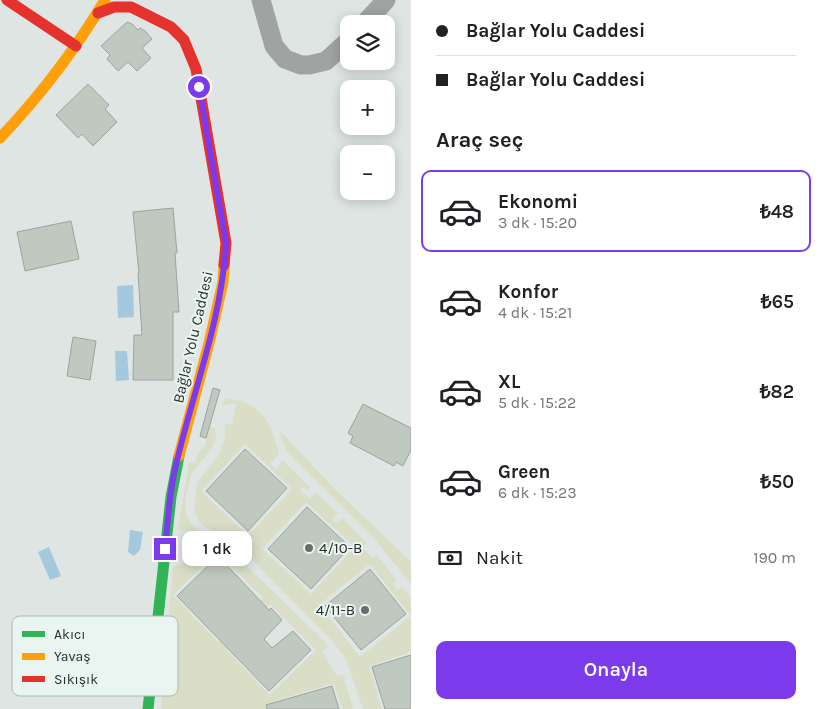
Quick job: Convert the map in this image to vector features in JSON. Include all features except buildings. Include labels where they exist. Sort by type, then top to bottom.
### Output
[{"type":"street","points":[[7,0],[76,46]]},
{"type":"street","points":[[0,138],[17,121],[76,46],[105,0]]},
{"type":"street","points":[[261,0],[274,46],[286,59],[301,65],[309,65],[326,61],[340,48]]},
{"type":"street","points":[[372,15],[386,0]]},
{"type":"street","name":"Bağlar Yolu Caddesi","points":[[98,13],[114,7],[131,7],[172,27],[184,40],[196,70],[226,243],[223,282],[209,343],[175,470],[158,616]]},
{"type":"street","name":"Bağlar Yolu Caddesi","points":[[148,709],[149,696]]},
{"type":"green space","points":[[228,399],[234,399],[247,403],[263,416],[271,430],[279,454],[270,464],[277,469],[282,460],[310,487],[307,490],[302,487],[300,491],[310,499],[315,492],[338,513],[331,520],[337,524],[343,518],[366,543],[362,548],[373,558],[377,555],[396,580],[392,584],[398,590],[402,587],[411,598],[411,616],[411,652],[369,666],[382,709],[363,709],[346,659],[334,643],[237,544],[199,522],[194,510],[197,483],[219,455],[225,437],[225,424],[232,425],[236,404],[223,406],[221,403]],"holes":[[[245,444],[292,489],[248,536],[201,491]],[[306,502],[355,547],[311,594],[262,549]],[[370,564],[411,616],[360,657],[319,605]]]},
{"type":"green space","points":[[209,425],[215,429],[216,437],[212,448],[191,475],[185,498],[186,514],[190,522],[200,533],[224,544],[328,646],[322,652],[337,676],[343,674],[353,709],[342,709],[334,683],[272,702],[274,709],[161,709],[162,696],[178,696],[178,616],[169,616],[173,566],[187,561],[196,550],[198,540],[191,538],[191,532],[178,529],[189,463],[195,462],[198,453],[206,445]],"holes":[[[218,552],[263,598],[218,642],[173,595]],[[270,604],[316,650],[270,695],[225,648]]]},
{"type":"green space","points":[[280,431],[333,487],[411,562],[411,584],[375,539],[287,452]]},
{"type":"water","points":[[133,285],[134,317],[118,318],[117,286]]},
{"type":"water","points":[[115,351],[127,351],[129,380],[116,381]]},
{"type":"water","points":[[130,530],[143,532],[140,550],[134,556],[128,552]]},
{"type":"water","points":[[49,547],[61,576],[50,580],[38,552]]},
{"type":"traffic: fast","points":[[158,616],[171,497],[179,456]]},
{"type":"traffic: fast","points":[[148,709],[149,696]]},
{"type":"traffic: slow","points":[[0,138],[56,72],[82,37],[105,0]]},
{"type":"traffic: slow","points":[[179,456],[209,343],[223,282],[224,265]]},
{"type":"traffic: jam","points":[[7,0],[76,46]]},
{"type":"traffic: jam","points":[[98,13],[114,7],[131,7],[171,27],[184,40],[196,69],[226,243],[224,265]]},
{"type":"place","name":"4/10-B","points":[[309,548]]},
{"type":"place","name":"4/11-B","points":[[365,610]]},
{"type":"route","points":[[165,549],[175,470],[209,343],[223,282],[225,262],[226,243],[199,87]]}]
